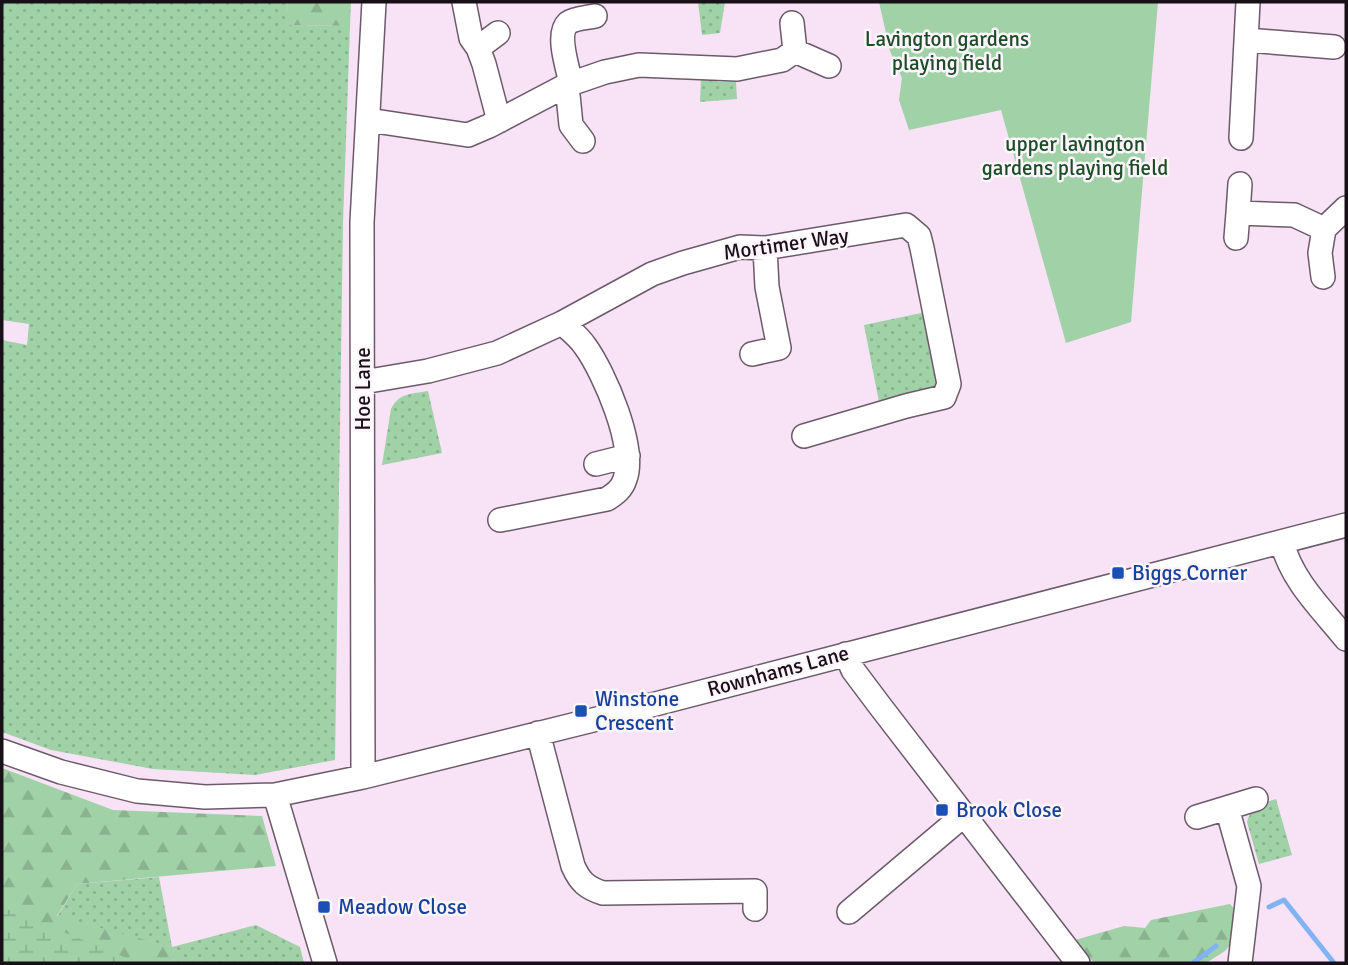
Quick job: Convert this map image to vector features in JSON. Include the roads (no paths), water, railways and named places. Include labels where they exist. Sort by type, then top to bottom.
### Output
[{"type":"street","name":"Hoe Lane","points":[[363,777],[362,222],[374,2]]},
{"type":"street","points":[[464,2],[471,38],[478,48],[499,121]]},
{"type":"street","points":[[1241,138],[1248,2]]},
{"type":"street","points":[[583,141],[571,125],[563,30],[568,23],[595,16]]},
{"type":"street","points":[[792,23],[795,51]]},
{"type":"street","points":[[478,48],[498,33]]},
{"type":"street","points":[[1247,40],[1334,47]]},
{"type":"street","points":[[368,120],[468,135],[569,84],[639,65],[737,69],[782,60],[795,51]]},
{"type":"street","points":[[795,51],[829,66]]},
{"type":"street","points":[[1236,238],[1240,184]]},
{"type":"street","points":[[1323,277],[1320,253],[1324,229],[1346,208]]},
{"type":"street","points":[[1238,213],[1294,215],[1324,229]]},
{"type":"street","name":"Mortimer Way","points":[[363,382],[428,371],[509,348],[562,323],[652,274],[682,263],[740,247],[765,248],[906,225],[919,236],[925,261],[949,384],[944,397],[906,405],[804,436]]},
{"type":"street","points":[[752,354],[779,348],[767,287],[765,248]]},
{"type":"street","points":[[500,520],[607,499],[622,485],[627,472],[628,456],[616,409],[585,345],[562,323]]},
{"type":"street","points":[[596,464],[628,456]]},
{"type":"street","name":"Rownhams Lane","points":[[2,751],[74,776],[137,791],[205,797],[275,795],[363,777],[538,733],[1346,525]]},
{"type":"street","points":[[1282,542],[1286,559],[1294,573],[1346,639]]},
{"type":"street","points":[[846,654],[853,670],[1078,963]]},
{"type":"street","points":[[538,733],[579,881],[590,889],[603,893],[755,891]]},
{"type":"street","points":[[275,795],[325,963]]},
{"type":"street","points":[[1197,817],[1256,799]]},
{"type":"street","points":[[1227,808],[1249,886],[1240,963]]},
{"type":"street","points":[[849,912],[964,815]]},
{"type":"waterway","points":[[1269,907],[1284,900],[1334,963]]},
{"type":"waterway","points":[[1193,963],[1216,946]]},
{"type":"place","name":"Biggs Corner","points":[[1118,573]]},
{"type":"place","name":"Winstone Crescent","points":[[581,711]]},
{"type":"place","name":"Brook Close","points":[[942,810]]},
{"type":"place","name":"Meadow Close","points":[[324,907]]},
{"type":"park label","name":"Lavington gardens playing field","points":[[947,51]]},
{"type":"park label","name":"upper lavington gardens playing field","points":[[1075,156]]}]
